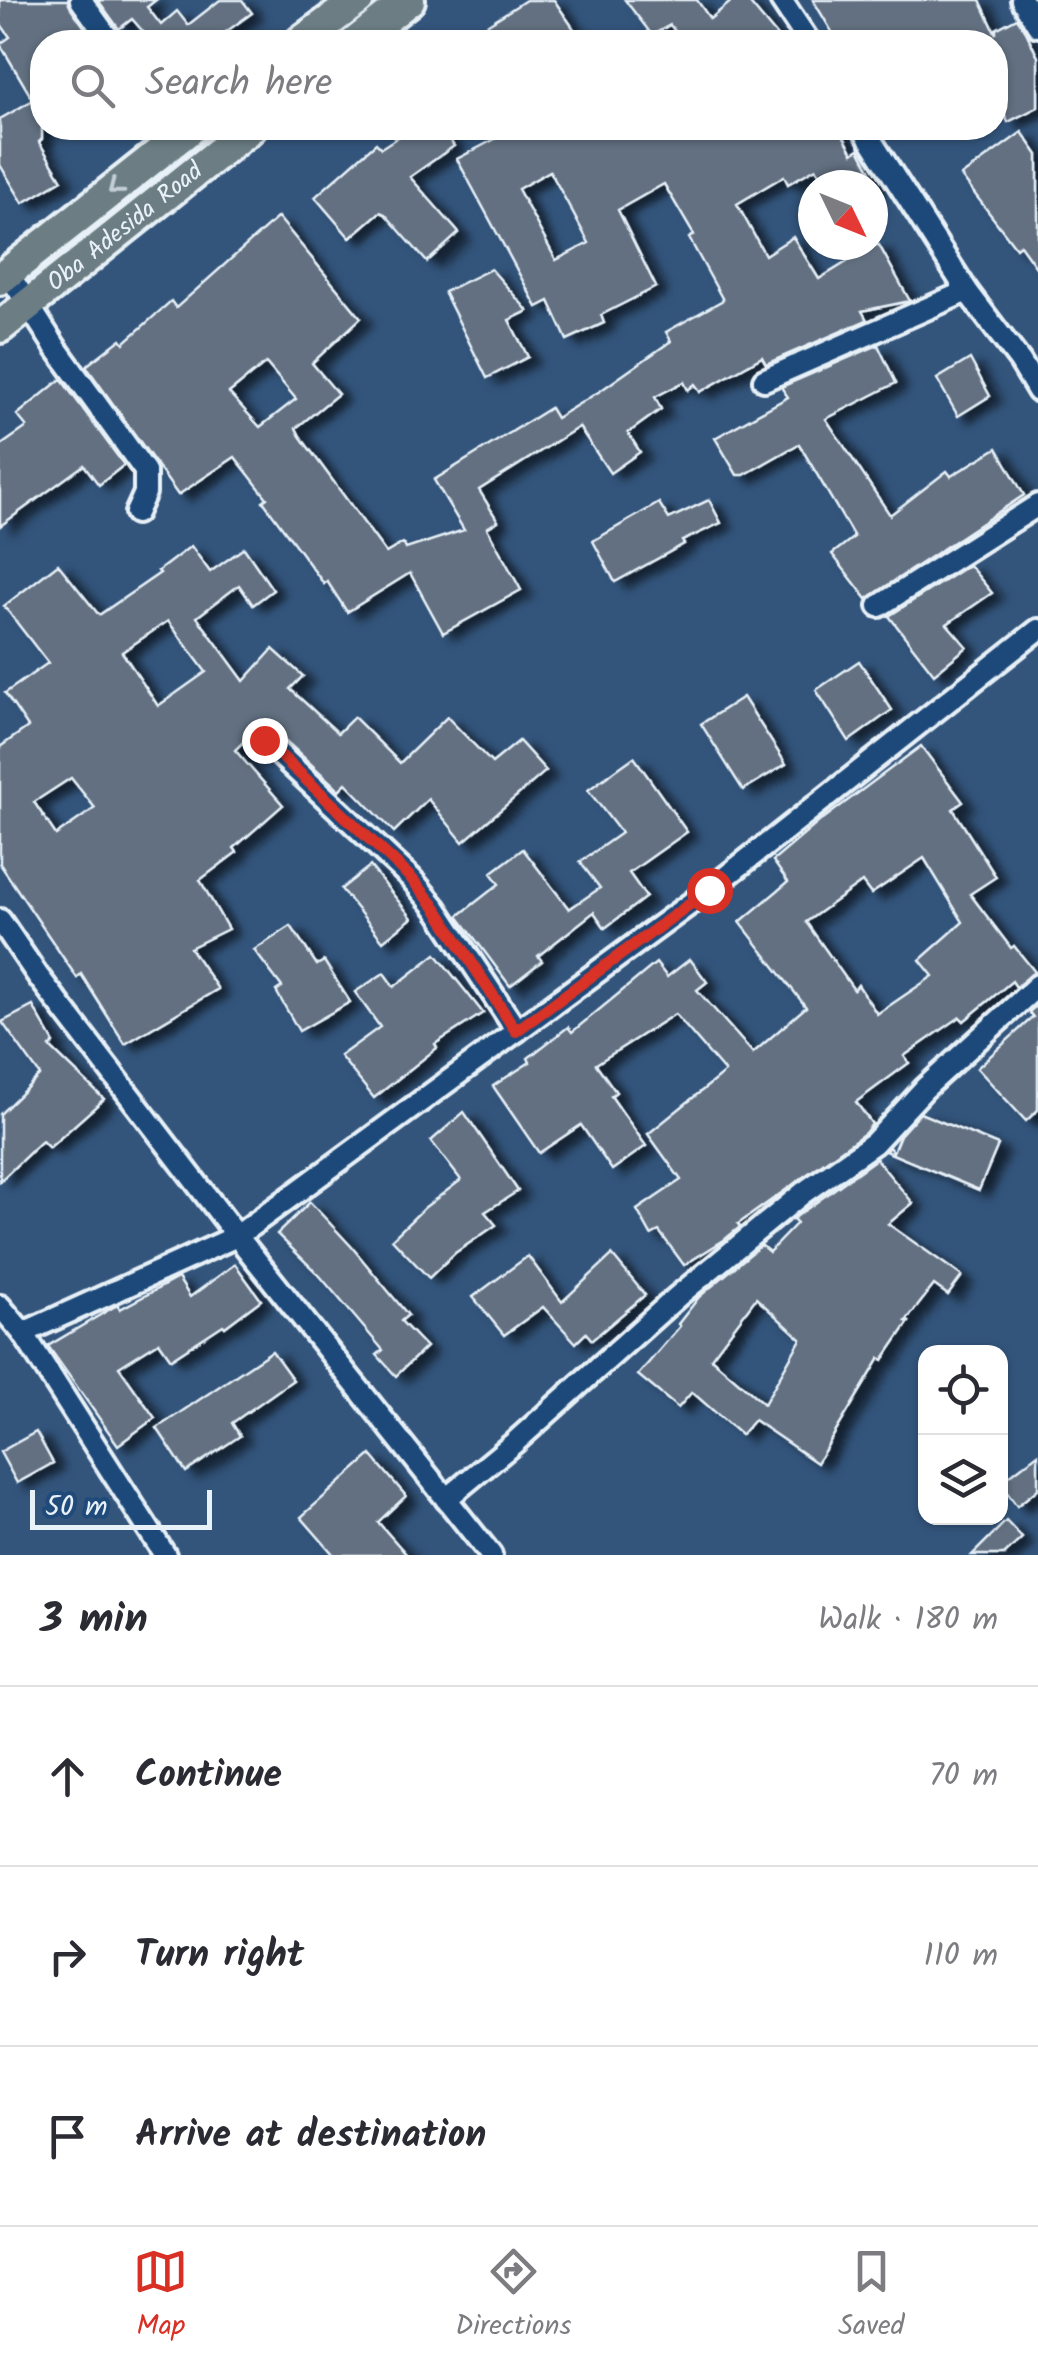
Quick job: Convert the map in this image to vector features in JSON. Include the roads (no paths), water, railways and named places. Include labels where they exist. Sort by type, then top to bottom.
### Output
[{"type":"main road","points":[[318,30],[358,0]]},
{"type":"main road","points":[[371,30],[410,0]]},
{"type":"main road","name":"Oba Adesida Road","points":[[4,276],[169,140]]},
{"type":"main road","name":"Oba Adesida Road","points":[[0,326],[235,140]]},
{"type":"street","points":[[81,0],[102,30]]},
{"type":"street","points":[[781,0],[801,30]]},
{"type":"street","points":[[1022,0],[1038,26]]},
{"type":"street","points":[[871,140],[968,292],[1029,356],[1038,391]]},
{"type":"street","points":[[4,276],[145,471],[145,493],[136,513]]},
{"type":"street","points":[[764,380],[968,292]]},
{"type":"street","points":[[879,606],[1038,505]]},
{"type":"street","points":[[23,1333],[237,1236],[709,890],[1038,630]]},
{"type":"street","points":[[264,740],[411,878],[436,908],[516,1031]]},
{"type":"street","points":[[0,920],[38,976],[237,1236],[490,1555]]},
{"type":"street","points":[[446,1499],[514,1444],[692,1285],[803,1193],[892,1127],[925,1088],[1038,985]]},
{"type":"street","points":[[0,1306],[23,1333],[165,1555]]}]
